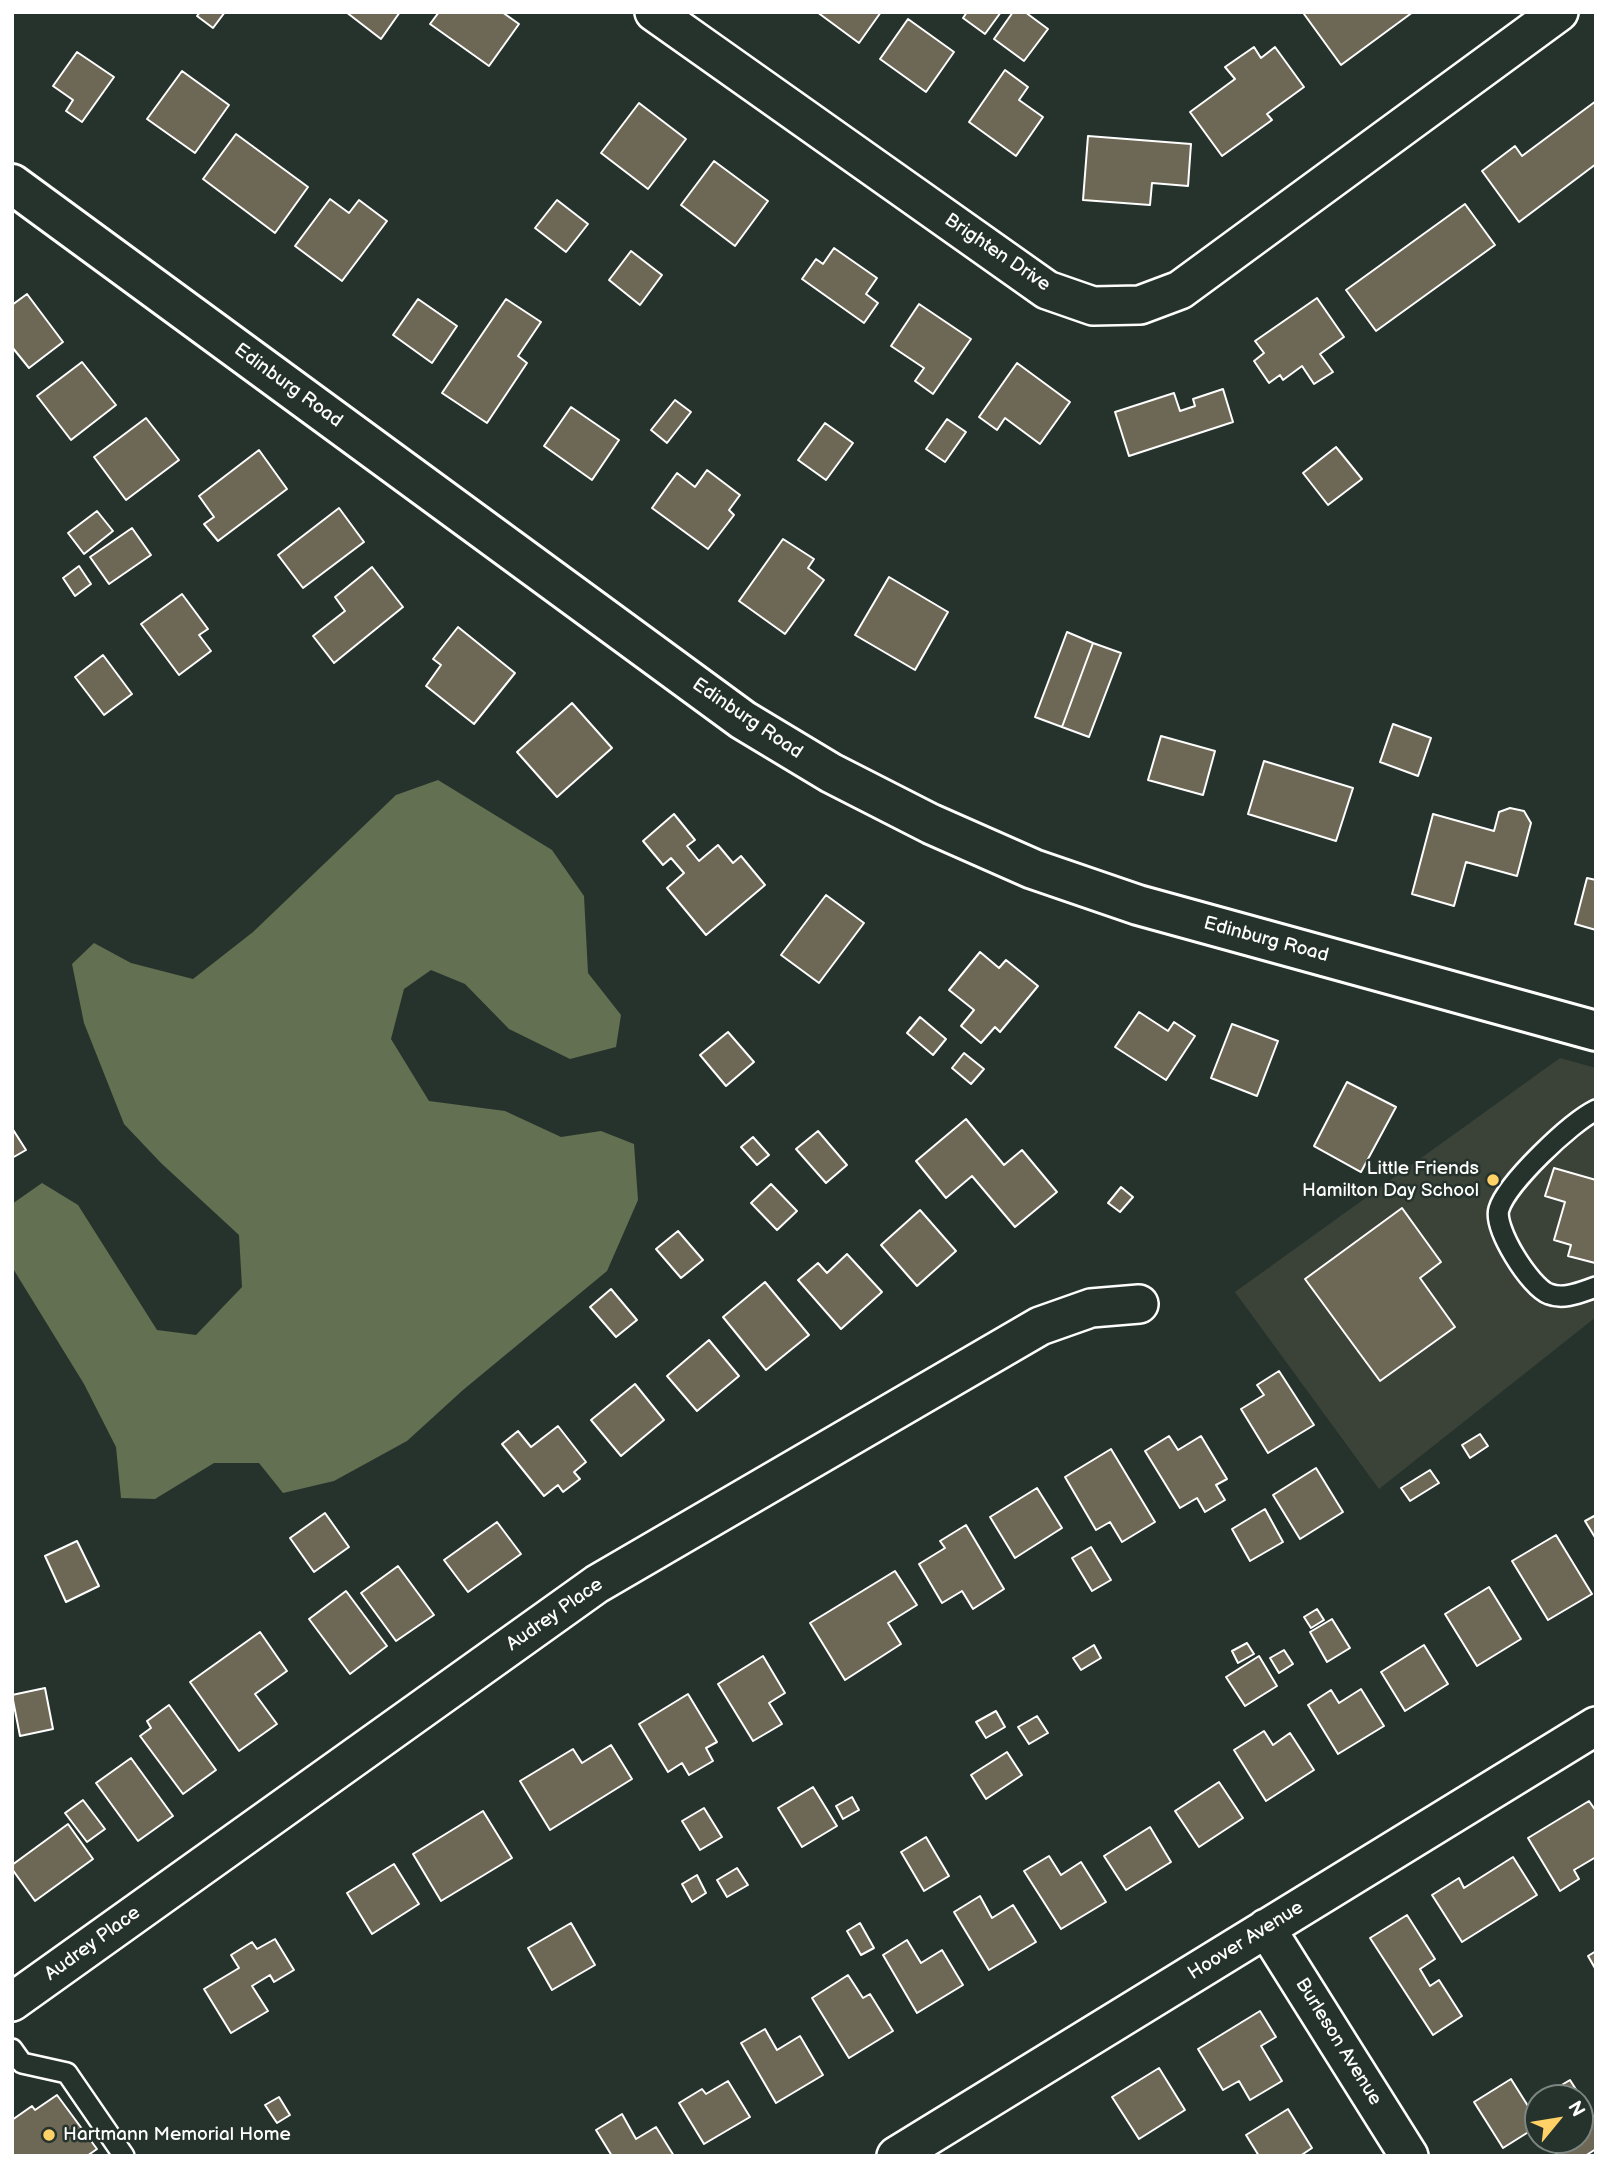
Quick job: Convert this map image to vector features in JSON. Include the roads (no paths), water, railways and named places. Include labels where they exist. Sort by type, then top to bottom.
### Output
[{"type":"main road","name":"Edinburg Road","points":[[12,184],[743,720],[831,774],[931,824],[1020,863],[1139,905],[1596,1031]]},
{"type":"street","name":"Brighten Drive","points":[[654,12],[1047,290],[1093,306],[1140,305],[1180,290],[1559,12]]},
{"type":"street","name":"Audrey Place","points":[[12,2002],[597,1584],[1040,1326],[1091,1308],[1139,1304]]},
{"type":"street","name":"Hoover Avenue","points":[[896,2156],[1596,1726]]},
{"type":"street","name":"Burleson Avenue","points":[[1266,1928],[1409,2156]]},
{"type":"lane","points":[[1596,1111],[1584,1116],[1569,1128],[1516,1182],[1504,1197],[1498,1213],[1504,1235],[1515,1256],[1529,1276],[1548,1294],[1564,1297],[1596,1287]]},
{"type":"lane","points":[[12,2049],[22,2063],[67,2073],[124,2156]]},
{"type":"place","name":"Little Friends Hamilton Day School","points":[[1493,1180]]},
{"type":"place","name":"Hartmann Memorial Home","points":[[49,2135]]}]
